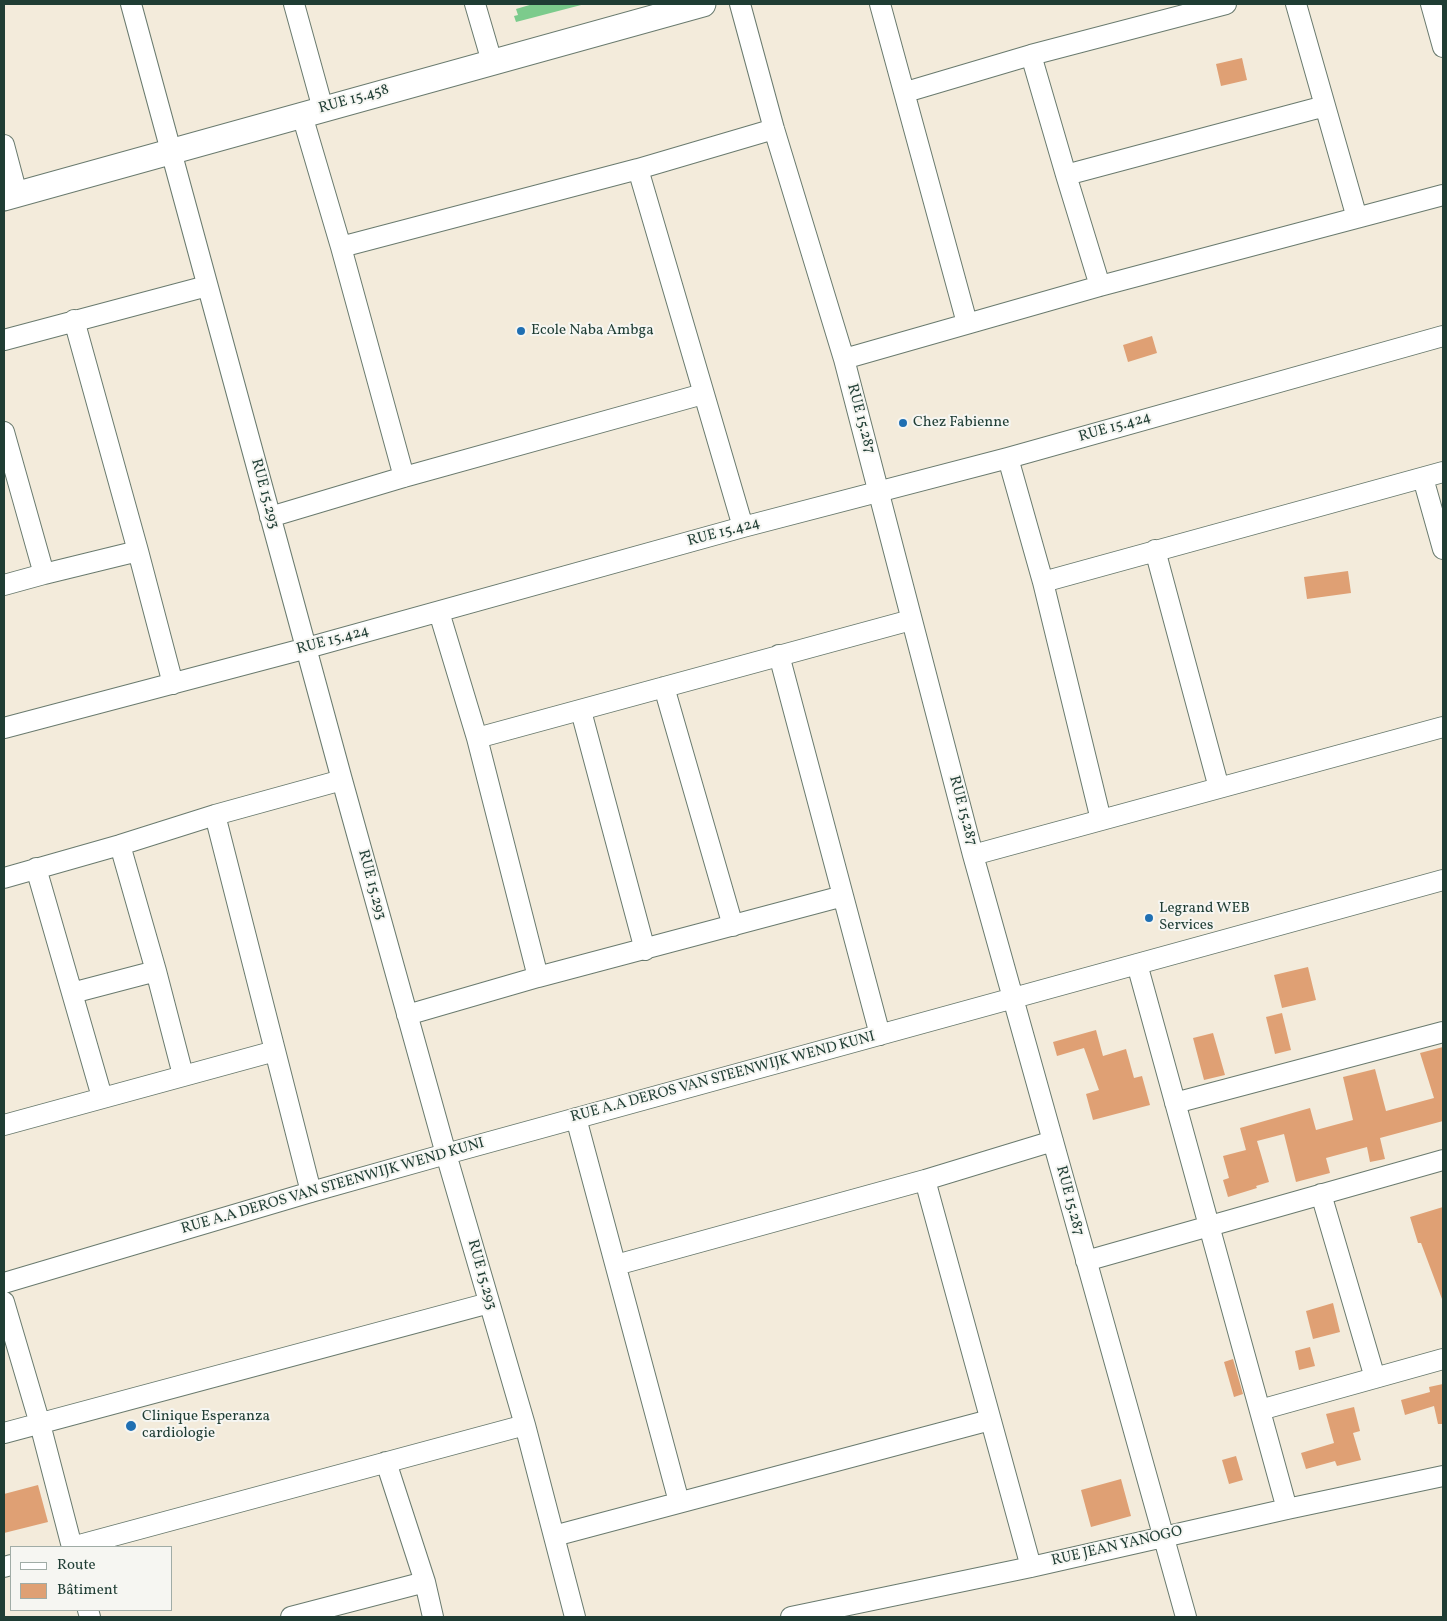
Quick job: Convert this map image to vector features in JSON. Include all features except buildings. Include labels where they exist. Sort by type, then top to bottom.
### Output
[{"type":"main road","name":"RUE 15.458","points":[[11,196],[704,4]]},
{"type":"street","name":"RUE 15.293","points":[[131,4],[342,780],[524,1425],[575,1617]]},
{"type":"street","points":[[294,4],[313,112],[341,247],[404,477]]},
{"type":"street","points":[[475,4],[492,62]]},
{"type":"street","name":"RUE 15.287","points":[[740,4],[774,129],[844,359],[973,855],[1186,1617]]},
{"type":"street","points":[[880,4],[906,92],[967,323]]},
{"type":"street","points":[[906,92],[1032,55],[1226,4]]},
{"type":"street","points":[[1296,4],[1357,218]]},
{"type":"street","points":[[1431,4],[1443,47]]},
{"type":"street","points":[[1032,55],[1100,286]]},
{"type":"street","points":[[1066,175],[1325,106]]},
{"type":"street","points":[[341,247],[638,168],[774,129]]},
{"type":"street","points":[[4,145],[11,196]]},
{"type":"street","points":[[638,168],[702,394],[743,527]]},
{"type":"street","points":[[844,359],[1100,286],[1443,195]]},
{"type":"street","points":[[4,340],[207,286]]},
{"type":"street","points":[[74,320],[173,684]]},
{"type":"street","name":"RUE 15.424","points":[[4,728],[307,648],[743,527],[1008,458],[1443,336]]},
{"type":"street","points":[[270,517],[404,477],[702,394]]},
{"type":"street","points":[[4,432],[44,574]]},
{"type":"street","points":[[1008,458],[1043,582],[1101,820]]},
{"type":"street","points":[[1043,582],[1443,472]]},
{"type":"street","points":[[1423,478],[1443,550]]},
{"type":"street","points":[[1156,550],[1219,788]]},
{"type":"street","points":[[4,586],[44,574],[138,552]]},
{"type":"street","points":[[439,612],[477,738],[538,976]]},
{"type":"street","points":[[477,738],[911,620]]},
{"type":"street","points":[[779,656],[880,1035]]},
{"type":"street","points":[[664,687],[733,926]]},
{"type":"street","points":[[581,711],[645,950]]},
{"type":"street","points":[[973,855],[1443,728]]},
{"type":"street","points":[[4,878],[120,846],[215,816],[342,780]]},
{"type":"street","points":[[215,816],[311,1192]]},
{"type":"street","points":[[120,846],[156,971],[183,1075]]},
{"type":"street","points":[[36,868],[102,1097]]},
{"type":"street","name":"RUE A.A DEROS VAN STEENWIJK WEND KUNI","points":[[4,1283],[446,1154],[1443,880]]},
{"type":"street","points":[[407,1015],[538,976],[645,950],[843,896]]},
{"type":"street","points":[[1137,964],[1287,1509]]},
{"type":"street","points":[[72,993],[156,971]]},
{"type":"street","points":[[1175,1103],[1443,1032]]},
{"type":"street","points":[[4,1125],[275,1051]]},
{"type":"street","points":[[576,1118],[679,1502]]},
{"type":"street","points":[[616,1265],[925,1180],[1053,1141]]},
{"type":"street","points":[[1086,1260],[1443,1160]]},
{"type":"street","points":[[925,1180],[1030,1566]]},
{"type":"street","points":[[1321,1194],[1375,1378]]},
{"type":"street","points":[[4,1302],[40,1424],[72,1546]]},
{"type":"street","points":[[4,1433],[489,1303]]},
{"type":"street","points":[[1260,1410],[1443,1359]]},
{"type":"street","points":[[554,1536],[990,1420]]},
{"type":"street","points":[[76,1546],[524,1425]]},
{"type":"street","points":[[386,1462],[425,1582],[433,1617]]},
{"type":"street","name":"RUE JEAN YANOGO","points":[[792,1617],[1443,1476]]},
{"type":"street","points":[[291,1617],[425,1582]]},
{"type":"green space","points":[[533,4],[585,4],[516,22],[514,16],[518,15],[516,9]]},
{"type":"place","name":"Ecole Naba Ambga","points":[[521,331]]},
{"type":"place","name":"Chez Fabienne","points":[[903,423]]},
{"type":"place","name":"Legrand WEB Services","points":[[1149,918]]},
{"type":"place","name":"Clinique Esperanza cardiologie","points":[[131,1426]]}]
